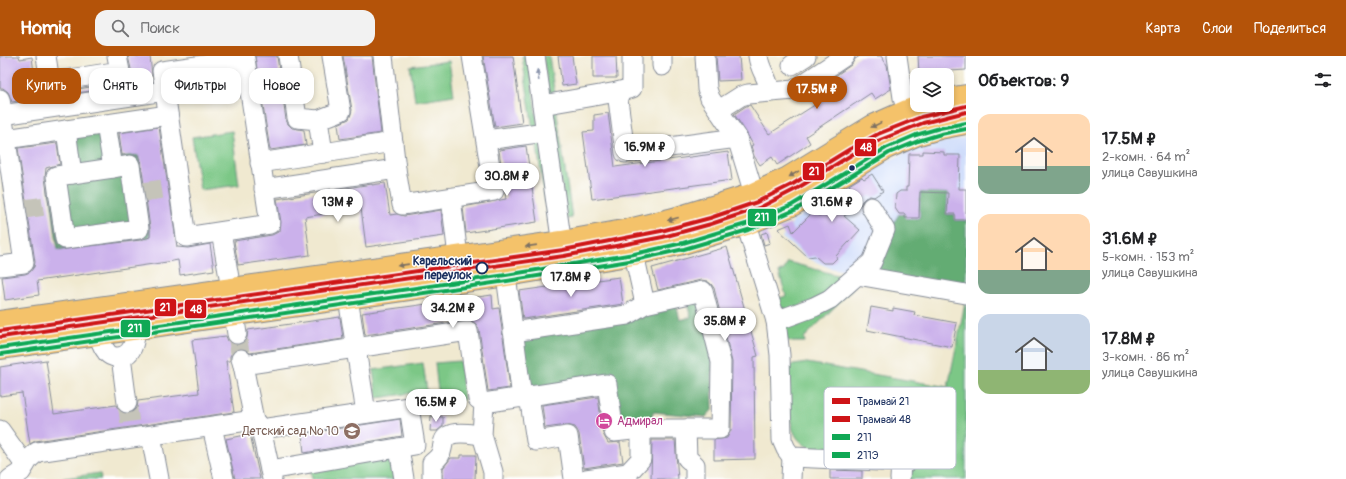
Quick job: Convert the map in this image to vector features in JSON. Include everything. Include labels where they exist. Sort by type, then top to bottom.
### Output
[{"type":"main road","points":[[954,98],[966,96]]},
{"type":"main road","points":[[0,322],[562,242],[629,230],[754,194],[788,178],[873,126],[910,111]]},
{"type":"main road","points":[[0,348],[136,328],[236,324],[348,298],[565,266],[634,254],[746,224],[792,204],[886,148],[916,135],[966,123]]},
{"type":"street","points":[[46,56],[48,68]]},
{"type":"street","points":[[113,168],[98,126],[85,102],[81,77],[120,71],[118,56]]},
{"type":"street","points":[[288,56],[297,118],[318,120],[341,111],[332,56]]},
{"type":"street","points":[[382,56],[402,205],[494,191],[472,56]]},
{"type":"street","points":[[535,56],[565,266]]},
{"type":"street","points":[[542,105],[632,88],[632,56]]},
{"type":"street","points":[[705,56],[707,89],[710,98],[738,138],[754,194]]},
{"type":"street","points":[[758,56],[762,72],[769,83],[770,92]]},
{"type":"street","points":[[719,110],[741,96],[748,94],[788,91],[797,88],[845,56]]},
{"type":"street","points":[[897,56],[903,98],[910,103]]},
{"type":"street","points":[[167,104],[174,188],[186,237],[270,224],[245,59],[183,68]]},
{"type":"street","points":[[0,266],[24,263],[20,209],[1,107],[85,102],[161,92]]},
{"type":"street","points":[[617,92],[625,153],[738,138]]},
{"type":"street","points":[[6,139],[168,116]]},
{"type":"street","points":[[318,120],[323,154]]},
{"type":"street","points":[[66,130],[72,174]]},
{"type":"street","points":[[486,140],[546,132]]},
{"type":"street","points":[[260,163],[393,142]]},
{"type":"street","points":[[130,165],[139,193],[139,229],[65,239],[56,204],[56,176],[72,174],[130,165]]},
{"type":"street","points":[[264,189],[396,169]]},
{"type":"street","points":[[451,198],[458,257]]},
{"type":"street","points":[[776,320],[814,307],[830,299],[872,262],[885,230],[872,207]]},
{"type":"street","points":[[746,224],[776,320],[780,355],[782,440],[792,457],[791,479]]},
{"type":"street","points":[[221,232],[231,289]]},
{"type":"street","points":[[634,254],[645,304]]},
{"type":"street","points":[[506,275],[513,332],[536,441],[568,436],[574,479]]},
{"type":"street","points":[[857,275],[966,294]]},
{"type":"street","points":[[10,479],[21,472],[29,459],[37,452],[132,435],[151,436],[212,427],[258,425],[409,407],[415,445],[271,474],[258,425],[242,362],[468,331],[478,399],[484,403],[607,384],[614,432],[641,429],[720,429],[721,362],[703,291],[645,304],[627,314],[513,332]]},
{"type":"street","points":[[348,298],[366,413]]},
{"type":"street","points":[[98,334],[106,352],[113,356],[120,357],[127,354],[132,349],[135,340],[136,328]]},
{"type":"street","points":[[120,357],[127,403]]},
{"type":"street","points":[[484,403],[482,435],[494,472],[493,479]]},
{"type":"street","points":[[212,427],[224,479]]},
{"type":"street","points":[[586,479],[628,476],[641,459],[641,429]]},
{"type":"street","points":[[686,429],[687,458],[695,465],[695,479]]},
{"type":"street","points":[[0,430],[25,465]]},
{"type":"street","points":[[432,479],[432,463],[442,452],[443,442],[446,436],[452,433],[482,435]]},
{"type":"street","points":[[151,436],[159,479]]},
{"type":"street","points":[[399,448],[404,479]]},
{"type":"street","points":[[792,457],[824,461]]},
{"type":"street","points":[[885,469],[900,471]]},
{"type":"shaded area","points":[[966,137],[966,291],[830,268],[807,258],[782,238],[793,221],[866,171],[914,149]]},
{"type":"green space","points":[[522,56],[528,56],[538,129],[533,130]]},
{"type":"green space","points":[[543,56],[549,56],[555,96],[549,97]]},
{"type":"green space","points":[[449,61],[454,95],[415,101],[410,66]]},
{"type":"green space","points":[[556,107],[572,218],[567,219],[550,108]]},
{"type":"green space","points":[[232,131],[239,185],[200,190],[192,137]]},
{"type":"green space","points":[[91,132],[116,136],[119,157],[138,155],[150,237],[58,250],[49,184],[78,159],[75,138]]},
{"type":"green space","points":[[536,139],[540,139],[551,222],[548,222]]},
{"type":"green space","points":[[920,192],[948,193],[947,214],[955,214],[955,220],[966,220],[966,288],[877,275],[891,227],[899,214],[905,214],[906,218],[919,218]]},
{"type":"green space","points":[[788,262],[848,278],[828,295],[790,310],[783,308],[778,304],[776,299],[786,296],[779,272],[784,270]]},
{"type":"green space","points":[[855,286],[804,338],[805,342],[792,342],[787,340],[783,326]]},
{"type":"green space","points":[[699,298],[712,351],[713,409],[706,417],[653,412],[650,425],[618,422],[611,380],[535,391],[525,384],[518,337],[676,304],[680,320],[691,317],[686,301]]},
{"type":"green space","points":[[966,298],[966,479],[908,479],[909,469],[956,469],[956,387],[948,387]]},
{"type":"green space","points":[[460,361],[464,400],[439,402],[435,363]]},
{"type":"green space","points":[[423,363],[427,391],[377,398],[373,370]]},
{"type":"green space","points":[[807,363],[948,387],[824,387],[824,450],[811,449],[798,439],[793,429],[789,402],[787,366]]},
{"type":"green space","points":[[391,454],[395,479],[312,479],[310,467]]},
{"type":"green space","points":[[100,473],[101,479],[58,479]]},
{"type":"building","points":[[0,56],[19,56],[20,59],[32,57],[33,68],[12,68],[12,102],[8,92],[3,88],[0,88]]},
{"type":"building","points":[[128,56],[150,56],[151,68],[131,68]]},
{"type":"building","points":[[255,56],[277,56],[279,68],[257,68]]},
{"type":"building","points":[[343,56],[372,56],[381,133],[340,139],[338,124],[349,119],[352,110]]},
{"type":"building","points":[[483,56],[513,56],[522,123],[495,127]]},
{"type":"building","points":[[558,56],[572,56],[576,84],[562,86]]},
{"type":"building","points":[[593,56],[616,56],[617,78],[593,78]]},
{"type":"building","points":[[716,56],[739,56],[741,80],[718,81]]},
{"type":"building","points":[[860,56],[881,56],[887,65],[891,89],[875,99],[871,93],[806,136],[810,143],[777,165],[772,157],[760,165],[754,156],[751,146],[753,145],[734,114],[750,105],[769,134],[832,94],[825,83],[851,65],[855,59]]},
{"type":"building","points":[[918,56],[966,56],[966,70],[954,71],[954,68],[919,68]]},
{"type":"building","points":[[89,87],[89,91],[81,92],[81,88]]},
{"type":"building","points":[[263,104],[284,104],[288,124],[292,128],[304,130],[306,145],[270,150]]},
{"type":"building","points":[[608,113],[615,167],[728,152],[732,180],[592,199],[583,132],[594,131],[594,115]]},
{"type":"building","points":[[159,127],[177,247],[188,248],[210,244],[214,270],[180,275],[178,260],[37,281],[39,295],[5,300],[2,277],[30,272],[34,267],[35,262],[18,148],[57,143],[60,164],[46,168],[45,178],[54,241],[58,250],[140,240],[150,237],[141,163],[138,155],[122,155],[119,133]]},
{"type":"building","points":[[526,146],[537,222],[466,233],[463,207],[506,199],[499,150]]},
{"type":"building","points":[[923,151],[944,152],[944,155],[960,155],[959,189],[966,189],[966,220],[955,220],[955,214],[947,214],[948,193],[920,192],[919,218],[905,218],[905,214],[899,214],[895,208],[896,194],[900,191],[906,191],[906,187],[908,187],[909,154],[923,154]]},
{"type":"building","points":[[872,174],[883,191],[874,197],[870,196],[865,198],[860,205],[844,216],[860,230],[836,256],[837,258],[832,263],[823,263],[815,256],[808,257],[778,229],[790,224],[793,232],[814,211],[819,216],[841,193],[851,187],[849,185],[862,177],[864,179]]},
{"type":"building","points":[[385,183],[390,215],[397,214],[404,216],[441,210],[444,236],[366,247],[361,208],[305,217],[310,255],[238,265],[234,241],[272,235],[280,231],[281,222],[277,199]]},
{"type":"building","points":[[767,232],[770,243],[764,245],[761,234]]},
{"type":"building","points":[[727,247],[758,356],[754,357],[755,459],[714,460],[714,440],[727,438],[731,430],[732,362],[714,288],[707,281],[701,280],[658,290],[652,268]]},
{"type":"building","points":[[619,277],[623,304],[523,319],[519,291]]},
{"type":"building","points":[[492,295],[493,309],[499,308],[510,388],[488,391],[479,329],[472,321],[466,320],[365,335],[362,313]]},
{"type":"building","points":[[871,307],[893,311],[893,308],[915,312],[914,315],[957,323],[952,347],[867,330]]},
{"type":"building","points":[[340,317],[343,339],[250,353],[243,348],[238,348],[233,351],[230,356],[230,361],[226,361],[234,412],[35,441],[30,444],[22,393],[0,396],[0,367],[46,360],[54,414],[116,405],[122,413],[129,414],[137,408],[138,401],[199,393],[192,340],[226,336],[228,341],[239,345],[244,343],[247,338],[248,330]]},
{"type":"building","points":[[598,397],[603,434],[608,443],[620,442],[623,462],[584,468],[579,434],[575,427],[567,425],[545,428],[542,405]]},
{"type":"building","points":[[431,416],[443,417],[443,426],[437,431],[430,431]]},
{"type":"building","points":[[400,419],[402,436],[304,453],[302,434]]},
{"type":"building","points":[[250,434],[260,479],[235,479],[226,439]]},
{"type":"building","points":[[652,440],[675,440],[678,479],[651,479]]},
{"type":"building","points":[[461,455],[476,455],[475,479],[443,479],[443,468],[451,458],[461,458]]},
{"type":"building","points":[[830,470],[862,471],[862,479],[830,479]]},
{"type":"tunnel","points":[[143,192],[169,188]]},
{"type":"tunnel","points":[[24,209],[52,205]]},
{"type":"tunnel","points":[[237,334],[241,359]]},
{"type":"tunnel","points":[[127,403],[131,431]]},
{"type":"tram line","name":"21","points":[[0,331],[563,250],[661,231],[710,218],[757,202],[793,184],[850,149],[878,134],[921,117],[966,106]]},
{"type":"tram line","name":"48","points":[[1,337],[564,256],[663,237],[711,224],[759,208],[796,189],[853,154],[880,140],[923,123],[966,112]]},
{"type":"transit line","name":"211","points":[[0,348],[506,275],[634,254],[683,243],[746,224],[792,205],[886,148],[916,135],[940,128],[966,123]]},
{"type":"transit line","name":"211Э","points":[[1,354],[507,281],[635,260],[684,249],[748,230],[795,210],[889,153],[918,141],[941,134],[966,129]]},
{"type":"place","name":"Карельский переулок","points":[[482,268]]},
{"type":"place","name":"Адмирал","points":[[604,421]]},
{"type":"place","name":"Детский сад № 10","points":[[352,431]]}]
